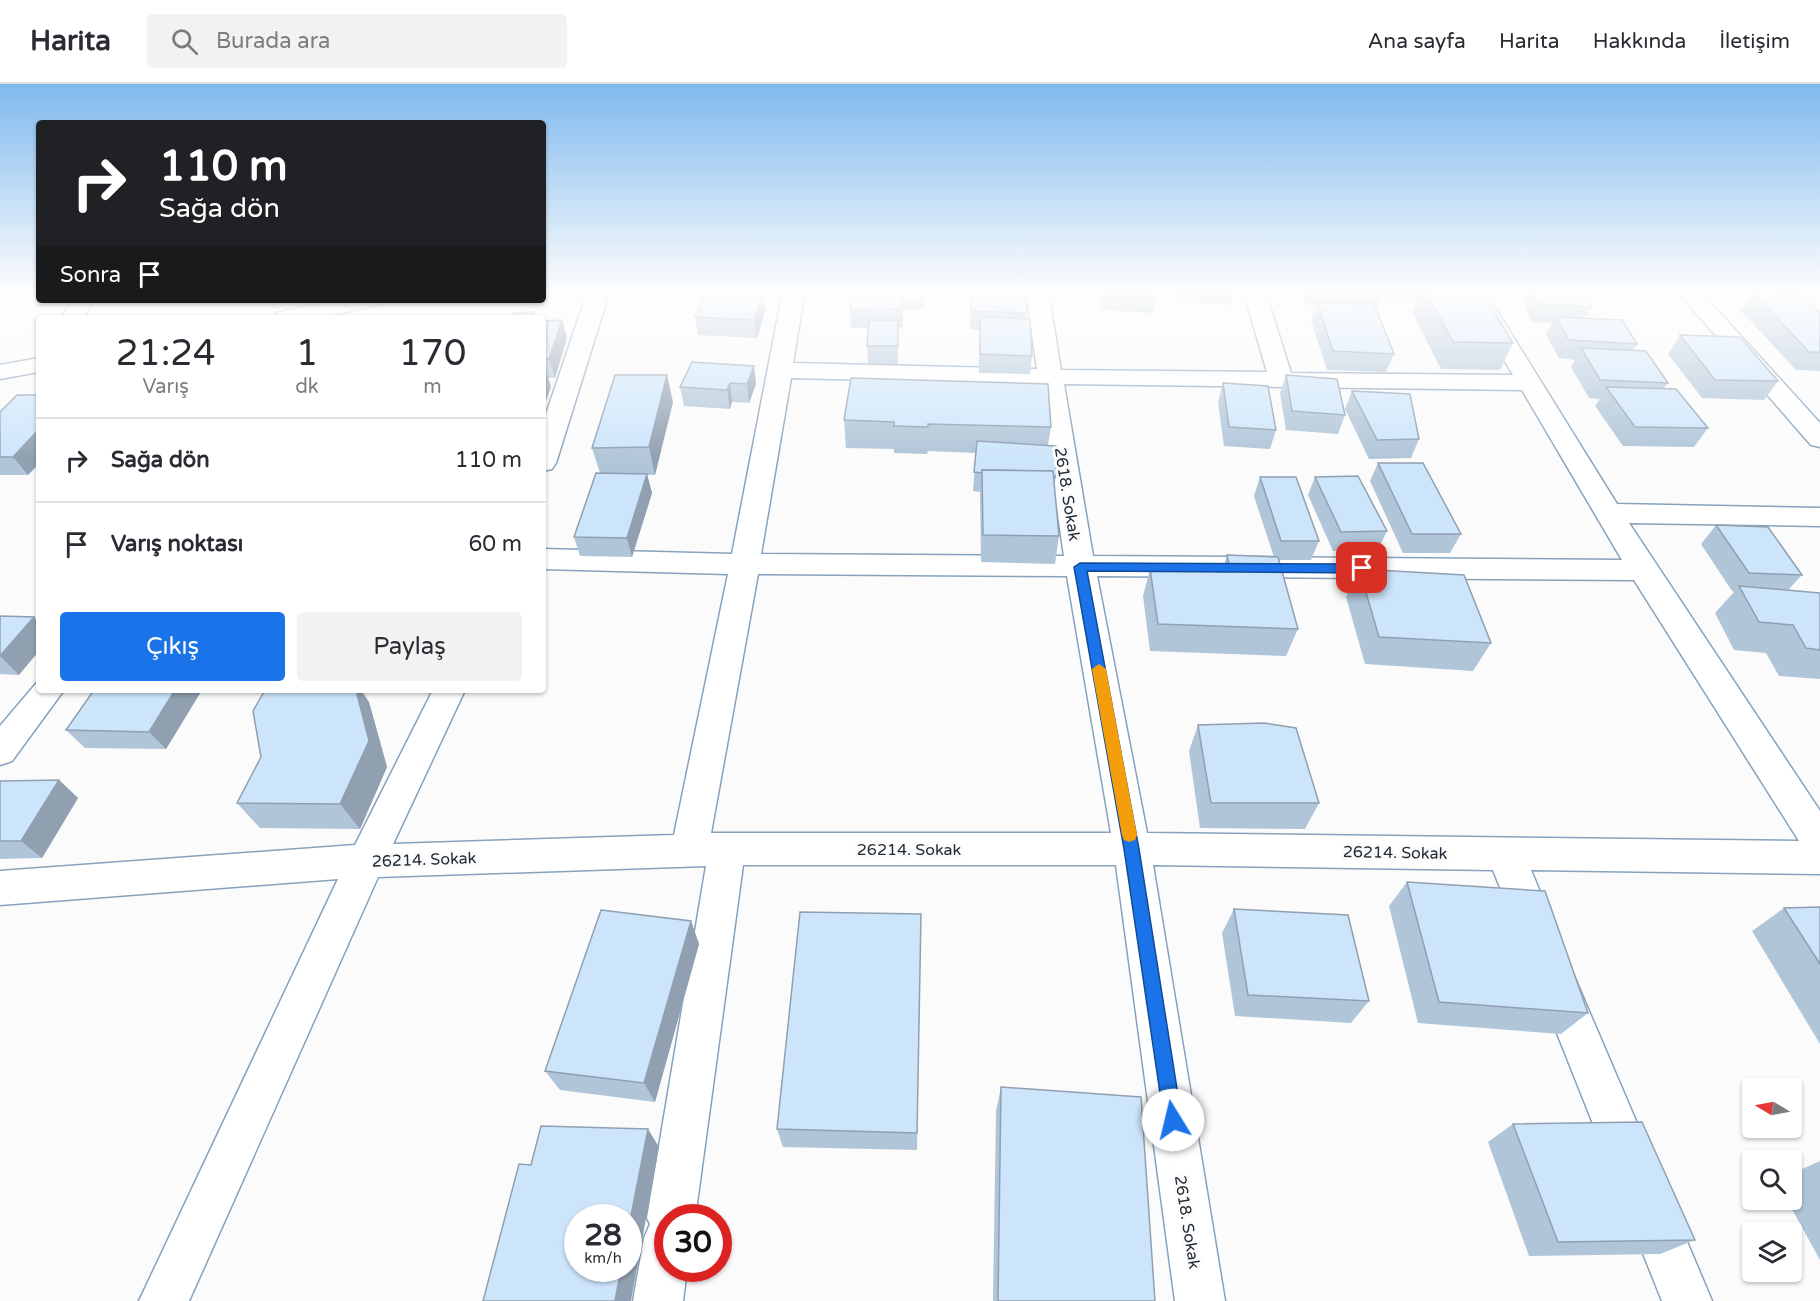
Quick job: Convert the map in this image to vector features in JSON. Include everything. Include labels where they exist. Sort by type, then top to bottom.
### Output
[{"type":"street","points":[[546,455],[581,347]]},
{"type":"street","points":[[672,1204],[708,851],[745,564],[785,347]]},
{"type":"street","name":"2618. Sokak","points":[[1045,347],[1080,567],[1132,849],[1200,1301]]},
{"type":"street","points":[[1271,347],[1281,378]]},
{"type":"street","points":[[1507,347],[1643,570],[1820,842]]},
{"type":"street","points":[[1738,347],[1820,439]]},
{"type":"street","points":[[0,372],[36,366]]},
{"type":"street","points":[[781,370],[1049,377],[1281,378],[1528,383]]},
{"type":"street","points":[[1608,513],[1820,517]]},
{"type":"street","points":[[546,559],[745,564],[1643,570]]},
{"type":"street","points":[[0,752],[46,693]]},
{"type":"street","points":[[164,1301],[366,861],[448,693]]},
{"type":"street","name":"26214. Sokak","points":[[0,888],[366,861],[708,851],[1132,849],[1820,858]]},
{"type":"street","points":[[1505,854],[1687,1301]]},
{"type":"street","points":[[658,1301],[661,1282]]},
{"type":"building","points":[[546,347],[553,347],[549,359],[546,359]]},
{"type":"building","points":[[980,347],[1032,347],[1032,356],[980,354]]},
{"type":"building","points":[[1332,347],[1391,347],[1394,354],[1333,351]]},
{"type":"building","points":[[1689,347],[1748,347],[1778,381],[1715,380]]},
{"type":"building","points":[[1804,347],[1820,347],[1820,352],[1809,352]]},
{"type":"building","points":[[1581,348],[1646,351],[1668,383],[1600,380]]},
{"type":"building","points":[[692,362],[754,366],[747,384],[730,383],[727,390],[680,387]]},
{"type":"building","points":[[615,375],[667,375],[649,447],[592,448]]},
{"type":"building","points":[[1286,375],[1337,379],[1345,415],[1292,411]]},
{"type":"building","points":[[851,378],[1048,384],[1051,427],[928,424],[928,427],[894,426],[894,422],[844,420]]},
{"type":"building","points":[[1223,383],[1268,386],[1276,430],[1229,427]]},
{"type":"building","points":[[1606,387],[1676,389],[1708,428],[1635,427]]},
{"type":"building","points":[[1352,391],[1410,394],[1419,439],[1377,440]]},
{"type":"building","points":[[17,395],[36,395],[36,432],[13,457],[0,457],[0,412]]},
{"type":"building","points":[[977,441],[1056,446],[1056,477],[1053,471],[982,470],[982,473],[974,472]]},
{"type":"building","points":[[1378,463],[1423,463],[1461,534],[1412,534]]},
{"type":"building","points":[[982,470],[1053,471],[1059,536],[983,535]]},
{"type":"building","points":[[596,473],[647,474],[627,538],[574,537]]},
{"type":"building","points":[[1358,476],[1387,531],[1341,532],[1315,477]]},
{"type":"building","points":[[1260,477],[1296,477],[1319,541],[1281,541]]},
{"type":"building","points":[[1716,525],[1768,527],[1802,575],[1749,573]]},
{"type":"building","points":[[1227,555],[1278,557],[1298,629],[1158,624],[1150,569],[1231,572]]},
{"type":"building","points":[[1359,569],[1464,575],[1491,643],[1379,637]]},
{"type":"building","points":[[1739,586],[1820,593],[1820,650],[1806,648],[1793,625],[1759,622]]},
{"type":"building","points":[[0,616],[34,617],[0,656]]},
{"type":"building","points":[[92,693],[173,693],[149,732],[66,730]]},
{"type":"building","points":[[263,693],[357,693],[369,741],[340,804],[237,803],[261,757],[253,711]]},
{"type":"building","points":[[1264,723],[1296,728],[1319,803],[1211,803],[1198,725]]},
{"type":"building","points":[[59,780],[21,841],[0,841],[0,781]]},
{"type":"building","points":[[1407,882],[1545,891],[1588,1013],[1439,1002]]},
{"type":"building","points":[[1820,907],[1820,964],[1784,908]]},
{"type":"building","points":[[1234,909],[1348,915],[1369,1001],[1248,995]]},
{"type":"building","points":[[601,910],[691,921],[644,1083],[545,1071]]},
{"type":"building","points":[[800,912],[921,914],[917,1133],[777,1129]]},
{"type":"building","points":[[1001,1087],[1141,1097],[1155,1301],[998,1301]]},
{"type":"building","points":[[1642,1122],[1695,1240],[1558,1242],[1513,1124]]},
{"type":"building","points":[[541,1126],[648,1129],[633,1204],[564,1204],[564,1282],[619,1282],[615,1301],[483,1301],[519,1164],[531,1165]]},
{"type":"slow traffic","points":[[1099,669],[1129,835]]},
{"type":"route","points":[[1173,1120],[1132,849],[1080,567],[1362,568]]}]
